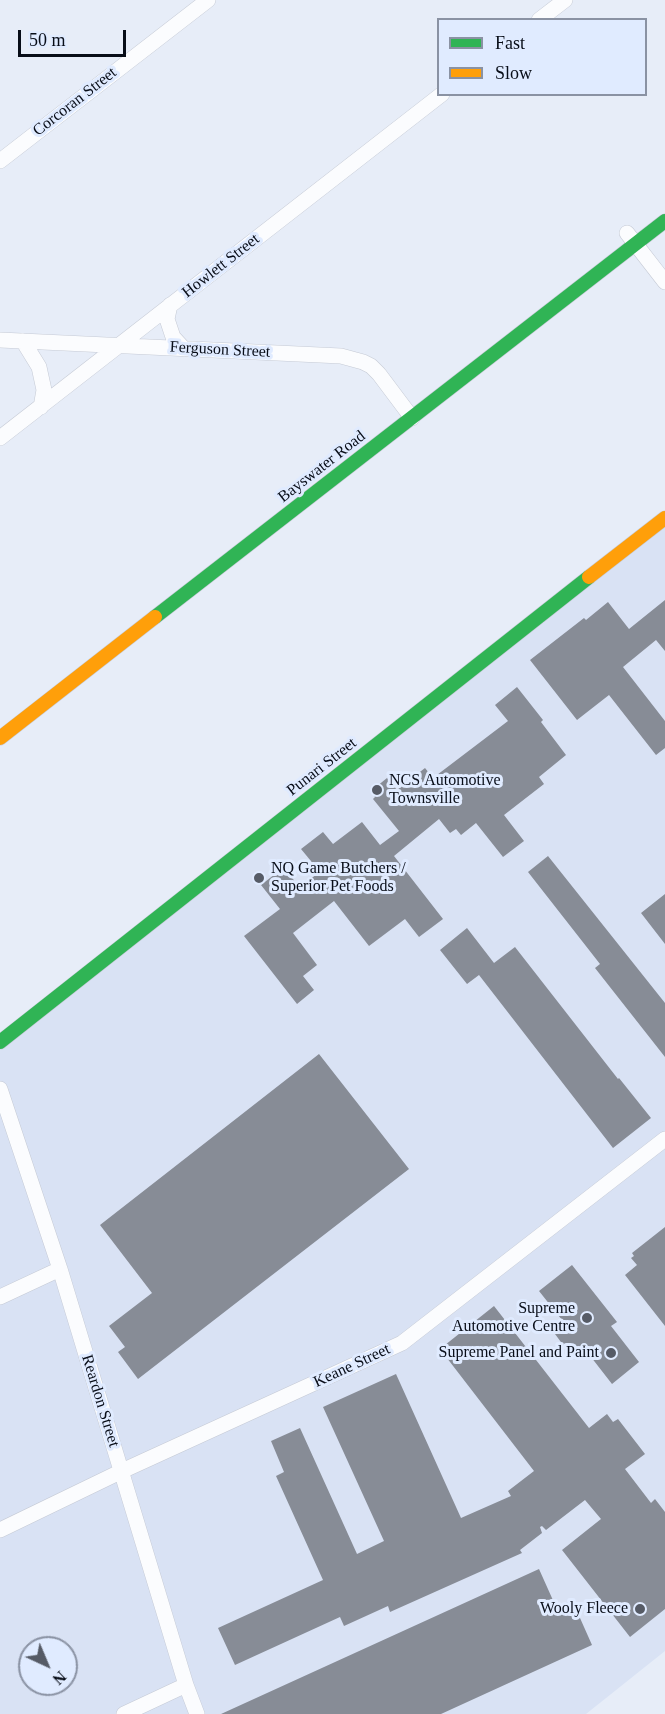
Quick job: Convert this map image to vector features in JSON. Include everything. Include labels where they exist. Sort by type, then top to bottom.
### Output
[{"type":"main road","name":"Bayswater Road","points":[[0,738],[404,413],[660,216]]},
{"type":"main road","name":"Bayswater Road","points":[[0,721],[304,484]]},
{"type":"main road","name":"Punari Street","points":[[0,1042],[665,518]]},
{"type":"street","name":"Corcoran Street","points":[[0,160],[208,0]]},
{"type":"street","points":[[542,18],[565,0]]},
{"type":"street","name":"Howlett Street","points":[[0,438],[439,96]]},
{"type":"street","points":[[632,238],[665,282]]},
{"type":"street","points":[[170,305],[167,320],[173,337],[184,349]]},
{"type":"street","name":"Ferguson Street","points":[[0,340],[354,358],[371,366],[379,374],[404,413]]},
{"type":"street","points":[[23,341],[39,367],[44,390],[41,407]]},
{"type":"street","name":"Reardon Street","points":[[0,1089],[60,1269],[186,1685],[197,1714]]},
{"type":"street","name":"Keane Street","points":[[0,1530],[122,1471],[402,1343],[665,1139]]},
{"type":"street","points":[[0,1297],[60,1269]]},
{"type":"street","points":[[124,1714],[186,1685]]},
{"type":"shaded area","points":[[665,522],[665,1651],[586,1714],[0,1714],[0,1035]]},
{"type":"building","points":[[665,600],[665,651],[656,640],[623,667],[665,721],[665,748],[656,755],[609,695],[577,720],[530,660],[608,602],[629,629]]},
{"type":"building","points":[[517,687],[543,720],[541,722],[566,755],[539,777],[544,784],[504,815],[524,841],[503,857],[476,823],[461,835],[456,829],[450,833],[439,819],[394,856],[443,919],[419,937],[405,919],[369,946],[334,901],[293,933],[317,965],[303,976],[314,990],[297,1004],[244,936],[280,909],[261,885],[284,867],[299,887],[320,872],[301,849],[323,832],[333,844],[362,822],[380,845],[399,831],[373,799],[375,797],[371,791],[387,778],[397,790],[425,768],[433,778],[508,721],[495,705]]},
{"type":"building","points":[[548,856],[665,1003],[665,1057],[595,968],[600,964],[528,872]]},
{"type":"building","points":[[665,894],[665,944],[641,913]]},
{"type":"building","points":[[467,928],[494,963],[515,947],[651,1118],[613,1148],[479,975],[467,984],[440,950]]},
{"type":"building","points":[[319,1054],[409,1169],[138,1379],[118,1352],[125,1347],[109,1326],[152,1293],[100,1225]]},
{"type":"building","points":[[665,1227],[665,1326],[625,1275],[637,1265],[631,1258],[634,1256],[632,1253]]},
{"type":"building","points":[[572,1265],[617,1322],[611,1326],[639,1362],[612,1384],[584,1348],[572,1357],[555,1334],[566,1325],[539,1291]]},
{"type":"building","points":[[494,1306],[589,1428],[607,1414],[613,1422],[618,1419],[645,1454],[625,1469],[651,1503],[655,1499],[665,1512],[665,1609],[630,1637],[562,1550],[601,1519],[585,1500],[546,1530],[540,1527],[542,1533],[520,1550],[522,1553],[390,1612],[388,1606],[344,1626],[340,1617],[235,1665],[218,1628],[323,1580],[276,1476],[284,1472],[271,1441],[300,1428],[357,1554],[384,1541],[323,1407],[396,1374],[461,1518],[511,1496],[508,1491],[534,1471],[440,1349]]},
{"type":"building","points":[[539,1569],[556,1607],[572,1600],[592,1645],[441,1714],[221,1714]]},
{"type":"traffic: fast","points":[[155,617],[665,221]]},
{"type":"traffic: fast","points":[[0,1042],[589,577]]},
{"type":"traffic: slow","points":[[589,577],[665,518]]},
{"type":"traffic: slow","points":[[0,738],[155,617]]},
{"type":"place","name":"NCS Automotive Townsville","points":[[377,790]]},
{"type":"place","name":"NQ Game Butchers / Superior Pet Foods","points":[[259,878]]},
{"type":"place","name":"Supreme Automotive Centre","points":[[587,1318]]},
{"type":"place","name":"Supreme Panel and Paint","points":[[611,1353]]},
{"type":"place","name":"Wooly Fleece","points":[[640,1609]]}]
